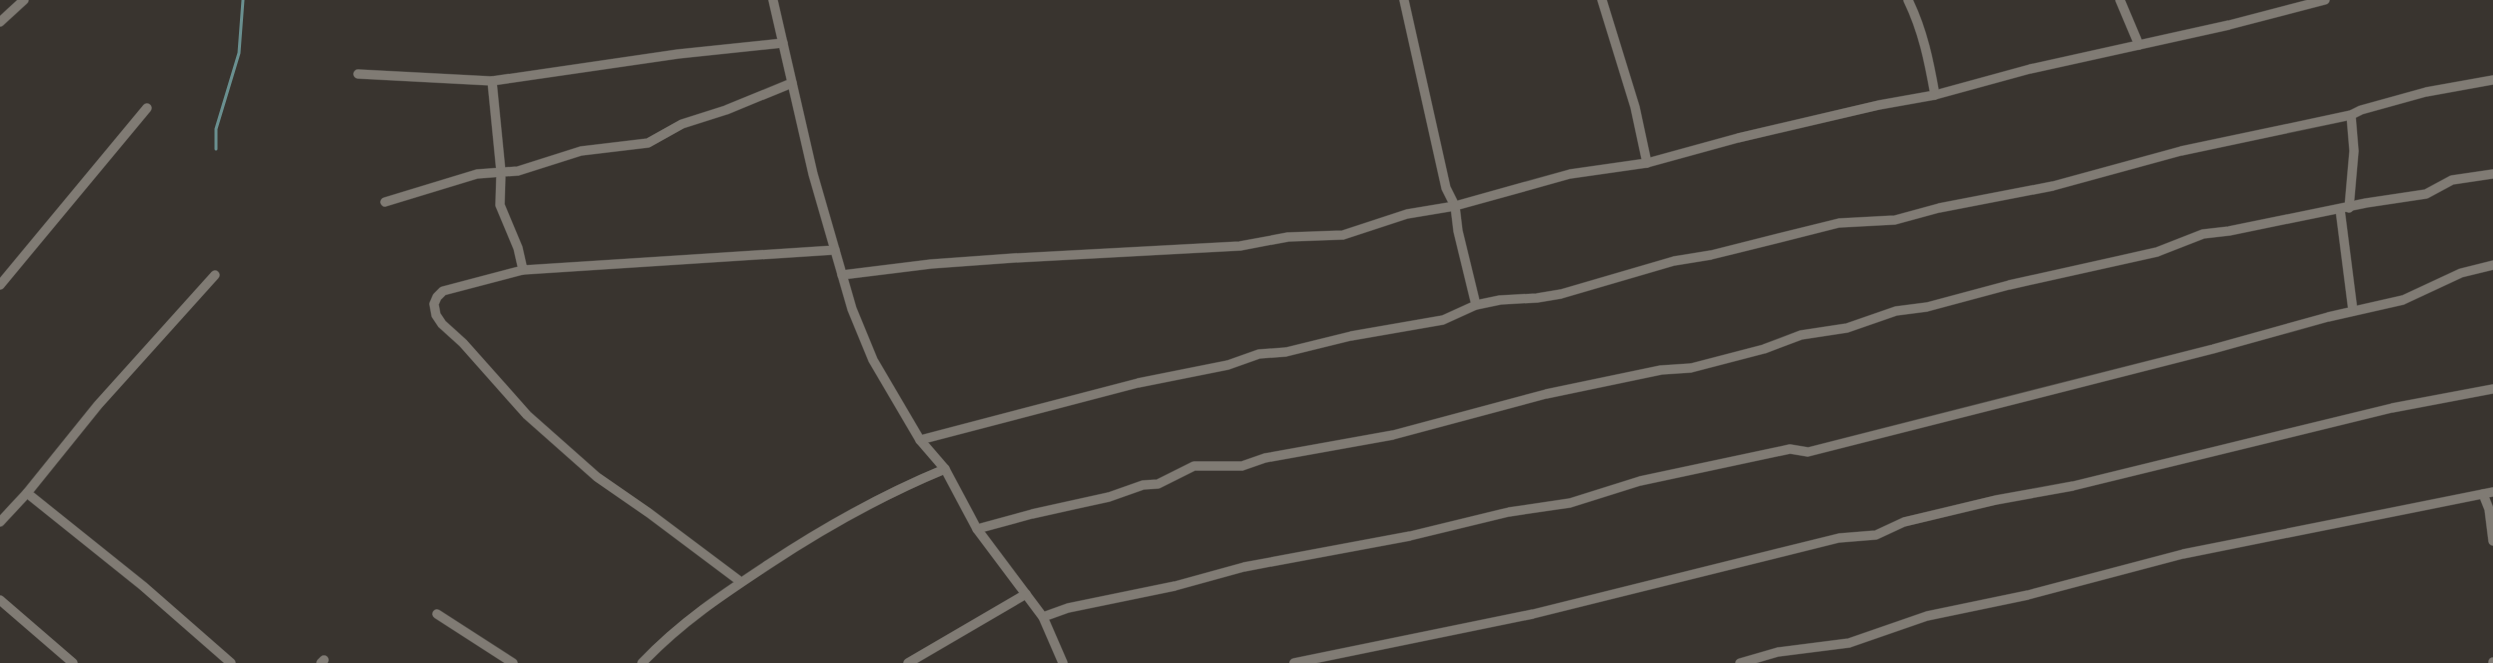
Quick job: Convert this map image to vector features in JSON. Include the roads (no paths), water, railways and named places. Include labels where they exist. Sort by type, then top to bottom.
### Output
[{"type":"street","points":[[0,22],[24,0]]},
{"type":"street","points":[[773,0],[813,174],[852,310],[873,360],[920,440],[945,469],[978,529],[1043,617],[1063,663]]},
{"type":"street","points":[[1404,0],[1446,188],[1455,206],[1458,231],[1476,305]]},
{"type":"street","points":[[1602,0],[1635,106],[1647,163]]},
{"type":"street","points":[[1908,0],[1919,23],[1927,48],[1935,95]]},
{"type":"street","points":[[2120,0],[2139,45]]},
{"type":"street","points":[[842,275],[939,263],[1240,246],[1288,237],[1343,235],[1420,210],[1455,206],[1570,174],[1647,163],[1839,114],[1935,95],[2030,69],[2139,45],[2326,0]]},
{"type":"street","points":[[358,74],[492,81],[678,54],[783,43]]},
{"type":"street","points":[[920,440],[1118,390],[1138,383],[1228,364],[1259,354],[1286,352],[1351,336],[1443,320],[1476,305],[1500,300],[1537,298],[1561,294],[1674,261],[1711,255],[1839,223],[1895,220],[1939,208],[2053,186],[2181,150],[2350,115],[2361,110],[2419,94],[2493,80]]},
{"type":"street","points":[[492,81],[501,172],[500,205],[518,248],[523,270]]},
{"type":"street","points":[[385,202],[477,174],[518,171],[581,151],[648,143],[682,124],[726,110],[792,83]]},
{"type":"street","points":[[0,285],[147,108]]},
{"type":"street","points":[[2350,115],[2354,151],[2345,208],[2353,311]]},
{"type":"street","points":[[978,529],[1032,514],[1109,496],[1143,485],[1158,484],[1194,466],[1242,466],[1265,458],[1393,435],[1546,394],[1661,370],[1691,368],[1764,349],[1801,335],[1847,328],[1896,311],[1927,307],[2009,285],[2157,252],[2203,234],[2229,231],[2366,203],[2426,194],[2452,180],[2493,174]]},
{"type":"street","points":[[741,582],[649,513],[597,477],[527,414],[463,342],[442,324],[436,315],[434,304],[436,297],[442,291],[523,270],[615,262],[666,262],[835,250]]},
{"type":"street","points":[[1043,617],[1068,608],[1175,586],[1244,567],[1410,536],[1509,512],[1570,503],[1640,481],[1790,449],[1808,452],[2353,311],[2403,300],[2461,273],[2493,265]]},
{"type":"street","points":[[0,522],[27,493],[98,405],[215,275]]},
{"type":"street","points":[[1294,663],[1533,614],[1839,538],[1876,535],[1904,522],[1996,500],[2073,486],[2392,408],[2493,389]]},
{"type":"street","points":[[642,663],[677,628],[741,582],[844,516],[900,487],[945,469]]},
{"type":"street","points":[[1740,663],[1778,652],[1849,643],[1927,616],[2028,594],[2183,554],[2493,492]]},
{"type":"street","points":[[27,493],[142,586],[231,663]]},
{"type":"street","points":[[2483,494],[2489,509],[2493,541]]},
{"type":"street","points":[[908,663],[1026,594]]},
{"type":"street","points":[[0,600],[73,663]]},
{"type":"street","points":[[437,614],[513,663]]},
{"type":"waterway","points":[[216,149],[216,129],[239,53],[243,0]]}]
